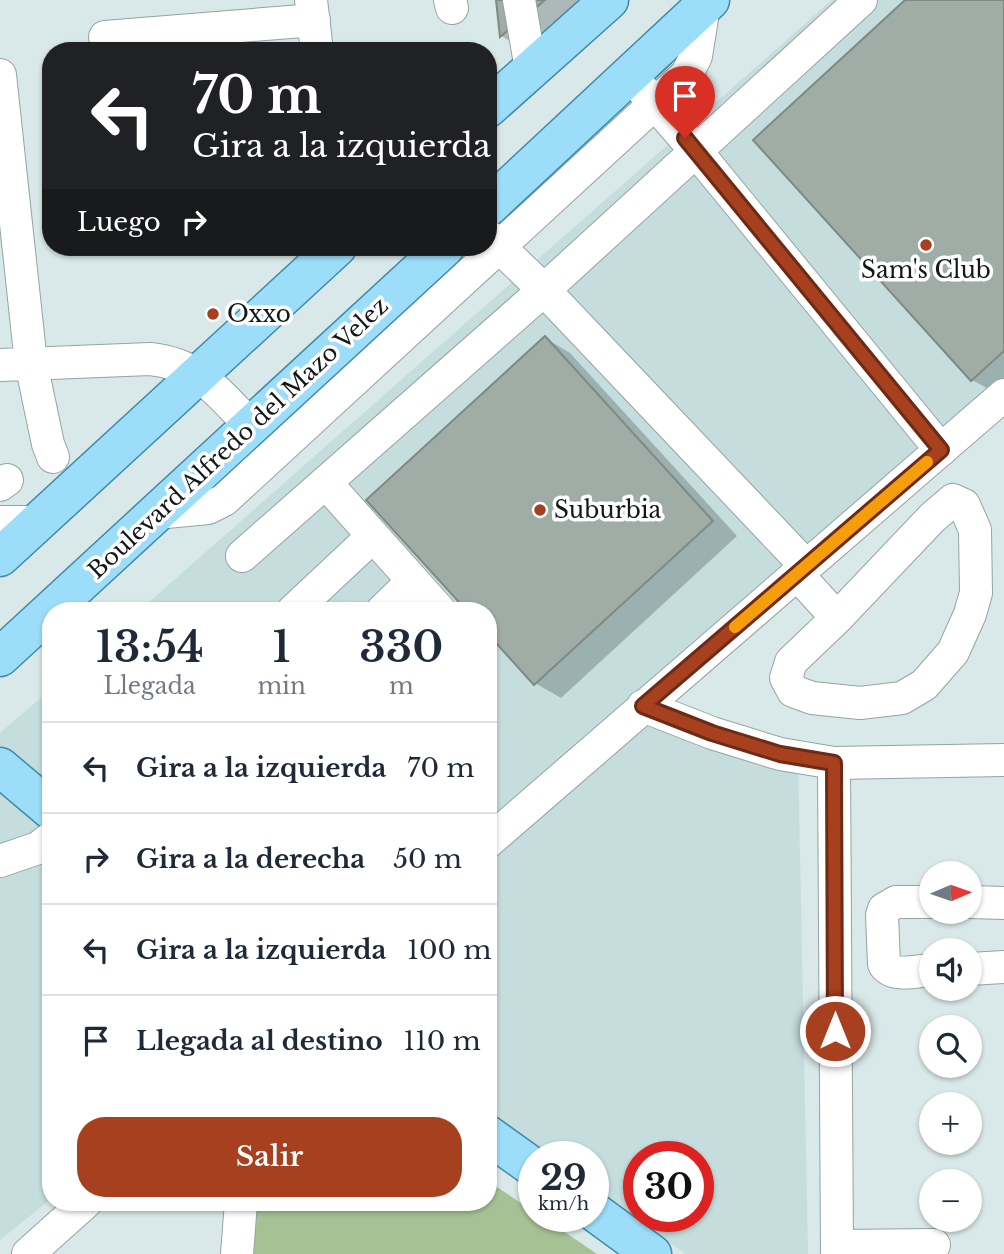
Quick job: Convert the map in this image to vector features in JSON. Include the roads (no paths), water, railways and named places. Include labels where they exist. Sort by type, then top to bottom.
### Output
[{"type":"main road","points":[[497,199],[707,3]]},
{"type":"main road","points":[[497,99],[599,5]]},
{"type":"main road","points":[[0,557],[327,256]]},
{"type":"main road","name":"Boulevard Alfredo del Mazo Velez","points":[[60,602],[435,256]]},
{"type":"main road","name":"Boulevard Alfredo del Mazo Velez","points":[[0,657],[42,618]]},
{"type":"main road","points":[[0,767],[42,802]]},
{"type":"main road","points":[[497,1141],[518,1157]]},
{"type":"main road","points":[[609,1223],[652,1254]]},
{"type":"street","points":[[519,0],[531,69]]},
{"type":"street","points":[[242,556],[544,290],[861,0]]},
{"type":"street","points":[[497,239],[687,74],[694,62],[707,3]]},
{"type":"street","points":[[105,37],[312,10],[316,42]]},
{"type":"street","points":[[0,75],[31,363],[53,457]]},
{"type":"street","points":[[629,75],[696,151],[941,450]]},
{"type":"street","points":[[497,245],[544,290],[801,570],[836,618]]},
{"type":"street","points":[[156,513],[208,508],[224,500],[479,256]]},
{"type":"street","points":[[0,365],[150,359],[169,361],[198,374],[252,427]]},
{"type":"street","points":[[497,834],[1004,396]]},
{"type":"street","points":[[326,482],[432,602]]},
{"type":"street","points":[[954,500],[964,505],[975,530],[976,593],[953,652],[924,685],[902,698],[860,703],[812,698],[793,691],[786,678],[791,662],[836,618],[932,518],[954,500]]},
{"type":"street","points":[[0,522],[38,522]]},
{"type":"street","points":[[303,602],[373,536]]},
{"type":"street","points":[[391,602],[413,581]]},
{"type":"street","points":[[643,706],[712,733],[780,754],[834,763],[1004,760]]},
{"type":"street","points":[[834,763],[837,1250],[934,1245]]},
{"type":"street","points":[[0,861],[30,852],[42,844]]},
{"type":"street","points":[[919,902],[896,902],[884,909],[882,915],[886,968],[893,972],[919,971]]},
{"type":"street","points":[[982,902],[1004,903]]},
{"type":"street","points":[[982,968],[1004,967]]},
{"type":"street","points":[[28,1254],[76,1211]]},
{"type":"street","points":[[237,1254],[240,1211]]},
{"type":"place","name":"Sam's Club","points":[[926,245]]},
{"type":"place","name":"Oxxo","points":[[213,314]]},
{"type":"place","name":"Suburbia","points":[[540,510]]}]
